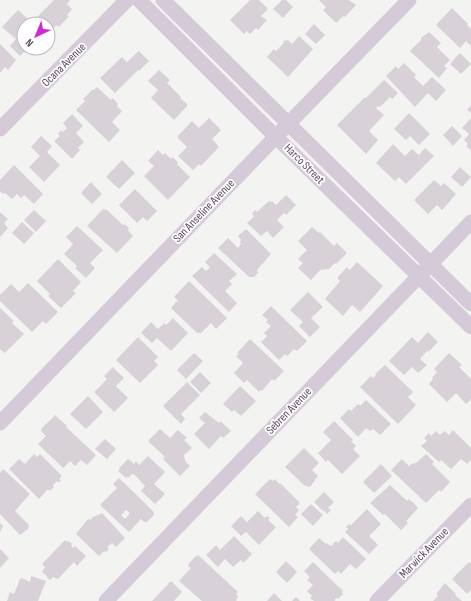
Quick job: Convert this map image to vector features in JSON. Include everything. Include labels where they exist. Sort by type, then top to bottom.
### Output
[{"type":"street","name":"Ocana Avenue","points":[[0,129],[127,0]]},
{"type":"street","name":"Harco Street","points":[[139,0],[418,277],[471,327]]},
{"type":"street","name":"Harco Street","points":[[163,0],[471,304]]},
{"type":"street","name":"San Anseline Avenue","points":[[0,424],[409,0]]},
{"type":"street","name":"Sebren Avenue","points":[[106,601],[471,222]]},
{"type":"street","name":"Marwick Avenue","points":[[378,601],[471,505]]},
{"type":"building","points":[[54,0],[70,0],[67,4],[72,9],[67,15],[69,16],[59,27],[56,26],[56,16],[38,16]]},
{"type":"building","points":[[250,0],[259,0],[268,9],[261,16],[267,20],[258,30],[256,28],[250,34],[247,31],[244,34],[230,20]]},
{"type":"building","points":[[282,0],[286,0],[293,7],[283,18],[273,9]]},
{"type":"building","points":[[319,0],[349,0],[356,5],[345,17],[343,16],[336,23],[323,10],[326,7]]},
{"type":"building","points":[[452,8],[471,29],[471,46],[466,41],[460,48],[436,25]]},
{"type":"building","points":[[18,10],[24,16],[16,16],[16,39],[2,27]]},
{"type":"building","points":[[314,24],[325,35],[316,44],[305,34]]},
{"type":"building","points":[[429,32],[441,43],[437,47],[450,60],[444,66],[447,68],[439,78],[410,51],[421,40],[421,38]]},
{"type":"building","points":[[299,36],[313,49],[288,77],[267,57],[274,49],[276,51],[285,40],[288,40],[292,44]]},
{"type":"building","points":[[16,39],[16,52],[10,46]]},
{"type":"building","points":[[0,44],[16,60],[8,70],[5,67],[0,73]]},
{"type":"building","points":[[139,51],[149,61],[115,93],[100,78],[122,57],[127,62]]},
{"type":"building","points":[[460,53],[471,64],[461,74],[450,64]]},
{"type":"building","points":[[404,63],[416,75],[414,77],[423,86],[432,77],[446,90],[436,101],[428,93],[415,107],[386,76],[396,66],[398,69]]},
{"type":"building","points":[[159,70],[170,80],[167,83],[188,105],[174,120],[151,98],[158,90],[148,81]]},
{"type":"building","points":[[384,80],[398,93],[392,99],[390,97],[380,107],[378,106],[376,108],[384,115],[369,131],[378,140],[366,154],[337,125]]},
{"type":"building","points":[[97,87],[111,100],[113,98],[118,104],[117,106],[122,111],[112,122],[120,130],[109,142],[76,110],[85,101],[83,99]]},
{"type":"building","points":[[471,105],[471,113],[467,110]]},
{"type":"building","points":[[409,113],[430,134],[419,145],[410,136],[406,140],[394,129]]},
{"type":"building","points":[[72,114],[83,126],[76,133],[84,142],[78,148],[80,150],[72,159],[54,141],[60,136],[58,134],[61,130],[63,132],[67,128],[63,123]]},
{"type":"building","points":[[209,118],[221,130],[212,139],[219,147],[201,166],[199,164],[193,170],[178,156],[187,147],[177,137],[192,121],[199,128]]},
{"type":"building","points":[[471,118],[471,150],[466,146],[468,144],[464,140],[469,134],[462,128]]},
{"type":"building","points":[[452,126],[462,136],[453,146],[443,135]]},
{"type":"building","points":[[41,136],[52,146],[47,152],[60,165],[44,182],[29,167],[40,156],[31,147]]},
{"type":"building","points":[[393,144],[405,156],[412,149],[419,155],[425,148],[434,156],[406,184],[399,177],[395,181],[376,163]]},
{"type":"building","points":[[158,150],[163,155],[165,153],[171,159],[172,157],[178,162],[177,164],[190,177],[168,200],[144,176],[154,166],[148,161]]},
{"type":"building","points":[[122,160],[135,173],[119,189],[106,177]]},
{"type":"building","points":[[14,165],[43,194],[34,204],[24,195],[21,198],[17,194],[12,199],[0,191],[0,180]]},
{"type":"building","points":[[460,167],[471,177],[462,187],[451,177]]},
{"type":"building","points":[[434,180],[441,186],[444,183],[456,194],[442,210],[437,205],[428,214],[414,200]]},
{"type":"building","points":[[91,182],[102,194],[92,204],[81,193]]},
{"type":"building","points":[[135,189],[157,211],[147,221],[143,217],[137,223],[119,205]]},
{"type":"building","points":[[286,195],[296,205],[286,215],[284,213],[277,220],[284,227],[273,238],[267,231],[261,236],[247,223],[254,216],[252,214],[255,210],[257,212],[269,201],[272,201],[276,205]]},
{"type":"building","points":[[103,209],[107,210],[123,225],[124,224],[129,228],[128,230],[133,236],[117,253],[87,226]]},
{"type":"building","points":[[34,210],[46,221],[36,232],[24,220]]},
{"type":"building","points":[[0,212],[8,219],[4,223],[8,228],[0,237]]},
{"type":"building","points":[[22,222],[34,233],[24,244],[12,233]]},
{"type":"building","points":[[77,226],[103,250],[90,263],[95,268],[86,278],[75,268],[77,266],[64,254],[73,244],[66,237]]},
{"type":"building","points":[[312,227],[319,233],[320,232],[334,246],[337,243],[347,253],[329,269],[320,270],[311,280],[298,268],[303,263],[298,259],[307,250],[298,241]]},
{"type":"building","points":[[246,229],[271,254],[257,270],[258,273],[254,277],[249,277],[218,248],[228,238],[238,248],[241,244],[241,240],[238,236]]},
{"type":"building","points":[[214,253],[237,274],[229,281],[232,284],[225,291],[237,303],[229,312],[192,276],[202,267],[206,271],[210,267],[205,262]]},
{"type":"building","points":[[58,259],[81,282],[73,291],[76,293],[61,308],[48,296],[50,294],[37,281]]},
{"type":"building","points":[[357,262],[383,286],[360,312],[352,305],[343,316],[325,299],[340,281],[337,278],[347,267],[350,270]]},
{"type":"building","points":[[189,281],[227,318],[216,329],[211,323],[201,333],[197,333],[171,308],[178,301],[174,297]]},
{"type":"building","points":[[28,283],[58,312],[46,324],[43,321],[32,332],[0,301],[0,295],[11,284],[19,292]]},
{"type":"building","points":[[308,292],[323,307],[311,318],[320,327],[310,337],[299,326],[303,322],[290,310]]},
{"type":"building","points":[[271,306],[307,341],[297,351],[294,349],[287,356],[285,354],[279,360],[261,342],[267,336],[264,333],[271,326],[266,322],[268,320],[262,315]]},
{"type":"building","points":[[0,308],[14,321],[12,323],[24,334],[5,353],[0,349]]},
{"type":"building","points":[[173,318],[188,333],[171,351],[157,338],[152,343],[141,333],[151,322],[158,329],[164,323],[166,325]]},
{"type":"building","points":[[428,332],[438,342],[420,359],[427,365],[418,373],[412,367],[404,375],[389,361],[412,337],[418,343]]},
{"type":"building","points":[[138,337],[158,357],[154,361],[158,365],[140,383],[116,360]]},
{"type":"building","points":[[250,339],[284,371],[274,381],[272,379],[262,391],[260,390],[259,392],[247,380],[244,383],[234,373],[243,363],[236,356],[239,354],[237,353]]},
{"type":"building","points":[[194,353],[203,361],[186,379],[177,370]]},
{"type":"building","points":[[449,353],[462,365],[459,367],[471,379],[471,399],[466,404],[456,393],[447,402],[429,384],[437,372],[434,369]]},
{"type":"building","points":[[385,365],[413,392],[408,397],[416,405],[398,424],[360,387],[371,376],[373,378],[376,375],[375,374]]},
{"type":"building","points":[[113,367],[124,378],[116,386],[128,398],[114,412],[94,392],[107,379],[104,376]]},
{"type":"building","points":[[200,372],[211,383],[201,393],[190,382]]},
{"type":"building","points":[[187,382],[200,395],[181,414],[185,419],[181,424],[163,406]]},
{"type":"building","points":[[240,386],[256,401],[241,416],[234,410],[232,412],[223,404]]},
{"type":"building","points":[[88,396],[103,412],[86,429],[70,414]]},
{"type":"building","points":[[366,400],[391,424],[380,435],[373,429],[370,431],[366,428],[358,437],[340,418],[349,409],[351,411],[358,404],[360,406]]},
{"type":"building","points":[[205,412],[219,423],[220,421],[231,431],[223,438],[221,436],[209,449],[194,434],[205,423],[199,418]]},
{"type":"building","points":[[55,415],[96,455],[87,465],[81,460],[75,466],[70,461],[63,468],[38,444],[46,436],[41,431],[42,428]]},
{"type":"building","points":[[334,421],[353,440],[351,441],[356,446],[353,449],[360,456],[342,474],[328,460],[326,462],[318,453],[331,440],[323,432]]},
{"type":"building","points":[[160,429],[170,438],[178,430],[187,438],[184,440],[192,448],[184,455],[185,461],[190,466],[180,476],[163,459],[165,457],[148,441]]},
{"type":"building","points":[[453,430],[471,448],[471,460],[467,464],[461,459],[451,469],[441,460],[439,462],[421,446],[427,441],[424,438],[429,433],[431,436],[436,431],[440,435],[445,431],[449,435]]},
{"type":"building","points":[[105,439],[116,449],[107,459],[95,449]]},
{"type":"building","points":[[304,448],[319,463],[312,470],[318,476],[310,487],[304,485],[285,467]]},
{"type":"building","points":[[34,454],[37,457],[40,454],[62,476],[59,479],[61,480],[59,483],[57,481],[50,491],[48,489],[39,499],[9,469],[19,459],[25,464]]},
{"type":"building","points":[[426,454],[434,462],[432,464],[450,482],[441,492],[439,490],[426,503],[391,470],[402,459],[409,466],[416,463]]},
{"type":"building","points":[[148,456],[165,472],[154,484],[165,494],[155,504],[141,491],[145,486],[136,476],[132,474],[129,478],[128,476],[126,478],[118,471],[128,459],[134,464],[136,461],[139,465]]},
{"type":"building","points":[[381,464],[392,476],[374,493],[363,482]]},
{"type":"building","points":[[3,469],[30,494],[15,511],[29,525],[28,529],[20,535],[0,514],[0,473]]},
{"type":"building","points":[[119,478],[154,512],[154,515],[147,522],[144,522],[141,519],[129,532],[100,505],[117,488],[113,484]],"holes":[[[126,510],[130,513],[125,519],[121,515]]]},
{"type":"building","points":[[270,479],[273,481],[275,479],[279,484],[280,483],[300,503],[296,507],[299,510],[295,515],[298,517],[289,527],[255,494]]},
{"type":"building","points":[[390,485],[407,501],[409,499],[418,508],[406,521],[408,523],[401,530],[385,514],[383,515],[370,503]]},
{"type":"building","points":[[324,492],[334,502],[328,508],[331,510],[327,514],[314,502]]},
{"type":"building","points":[[311,504],[323,515],[313,526],[301,514]]},
{"type":"building","points":[[367,509],[381,524],[369,536],[378,545],[369,554],[345,532],[348,529],[346,527],[349,524],[351,525]]},
{"type":"building","points":[[258,511],[265,518],[267,516],[270,518],[268,520],[276,527],[259,545],[246,532],[241,536],[231,526],[241,516],[247,522]]},
{"type":"building","points":[[102,513],[125,538],[116,547],[112,543],[107,547],[109,549],[106,552],[104,551],[99,556],[76,534],[88,519],[90,520]]},
{"type":"building","points":[[0,523],[3,526],[0,532]]},
{"type":"building","points":[[234,536],[252,554],[243,563],[241,560],[233,567],[225,559],[218,567],[206,555],[216,545],[220,550]]},
{"type":"building","points":[[343,537],[366,559],[356,569],[350,564],[341,574],[338,571],[335,574],[309,549],[319,538],[331,546],[336,541],[338,543]]},
{"type":"building","points":[[65,540],[67,542],[69,541],[73,548],[75,546],[86,556],[77,566],[74,562],[58,579],[52,577],[51,580],[42,572],[45,567],[42,564]]},
{"type":"building","points":[[0,549],[9,558],[0,568]]},
{"type":"building","points":[[198,555],[238,592],[236,594],[238,596],[237,601],[202,601],[179,581],[191,568],[188,566],[189,563]]},
{"type":"building","points":[[286,561],[297,572],[287,583],[276,572]]},
{"type":"building","points":[[313,562],[343,591],[343,594],[338,599],[337,598],[334,600],[336,601],[314,601],[310,598],[312,596],[307,591],[313,585],[307,580],[310,577],[304,571]]},
{"type":"building","points":[[469,562],[471,564],[471,590],[467,594],[452,579]]},
{"type":"building","points":[[31,576],[46,581],[38,601],[7,601],[10,592],[14,594],[20,579],[22,578],[30,582]]},
{"type":"building","points":[[171,581],[182,592],[174,601],[152,601]]},
{"type":"building","points":[[445,583],[462,601],[433,601],[438,596],[436,594]]},
{"type":"building","points":[[274,593],[282,601],[267,601]]},
{"type":"building","points":[[296,597],[300,601],[292,601]]}]
